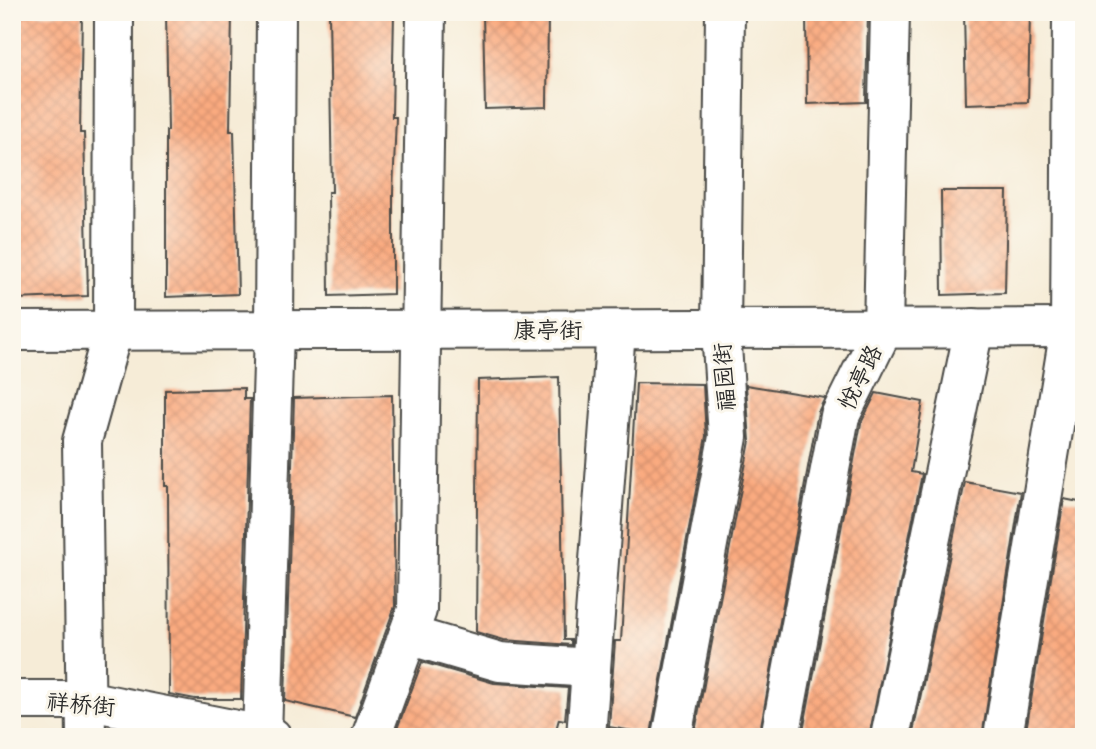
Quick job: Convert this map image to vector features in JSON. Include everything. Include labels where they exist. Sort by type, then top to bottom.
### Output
[{"type":"street","points":[[85,718],[82,441],[113,330],[114,12]]},
{"type":"street","points":[[265,736],[274,330],[276,12]]},
{"type":"street","points":[[371,737],[417,610],[426,12]]},
{"type":"street","name":"福园街","points":[[672,737],[728,437],[721,330],[725,12]]},
{"type":"street","name":"悦亭路","points":[[780,737],[840,416],[883,329],[890,12]]},
{"type":"street","points":[[1003,737],[1077,328],[1072,12]]},
{"type":"street","points":[[890,737],[974,328]]},
{"type":"street","name":"康亭街","points":[[12,331],[1077,328]]},
{"type":"street","points":[[586,737],[616,330]]},
{"type":"street","points":[[408,635],[500,662],[591,668]]},
{"type":"street","name":"祥桥街","points":[[12,700],[85,718],[265,736]]},
{"type":"building","points":[[166,12],[232,12],[230,131],[234,131],[238,294],[166,297]]},
{"type":"building","points":[[329,12],[394,12],[392,117],[396,117],[393,294],[329,296],[328,192],[332,192]]},
{"type":"building","points":[[483,12],[548,12],[547,107],[485,109]]},
{"type":"building","points":[[806,12],[868,12],[866,102],[807,104]]},
{"type":"building","points":[[964,12],[1030,12],[1028,102],[966,104]]},
{"type":"building","points":[[16,14],[82,14],[80,133],[84,133],[88,296],[16,299]]},
{"type":"building","points":[[941,191],[1007,191],[1005,293],[942,295]]},
{"type":"building","points":[[559,377],[564,640],[571,640],[571,645],[504,640],[476,632],[478,380]]},
{"type":"building","points":[[636,383],[703,384],[706,436],[651,734],[609,727],[615,641],[621,641]]},
{"type":"building","points":[[746,385],[825,398],[818,412],[759,737],[694,737],[750,441]]},
{"type":"building","points":[[244,388],[244,399],[250,399],[241,699],[195,699],[169,694],[165,390]]},
{"type":"building","points":[[876,393],[923,402],[911,472],[922,474],[869,737],[802,737],[861,423]]},
{"type":"building","points":[[392,395],[395,606],[355,717],[285,701],[294,398]]},
{"type":"building","points":[[965,482],[1021,492],[982,737],[912,737]]},
{"type":"building","points":[[1064,499],[1084,503],[1084,737],[1025,737]]},
{"type":"building","points":[[422,662],[494,683],[568,688],[565,720],[559,719],[554,737],[394,737]]}]
